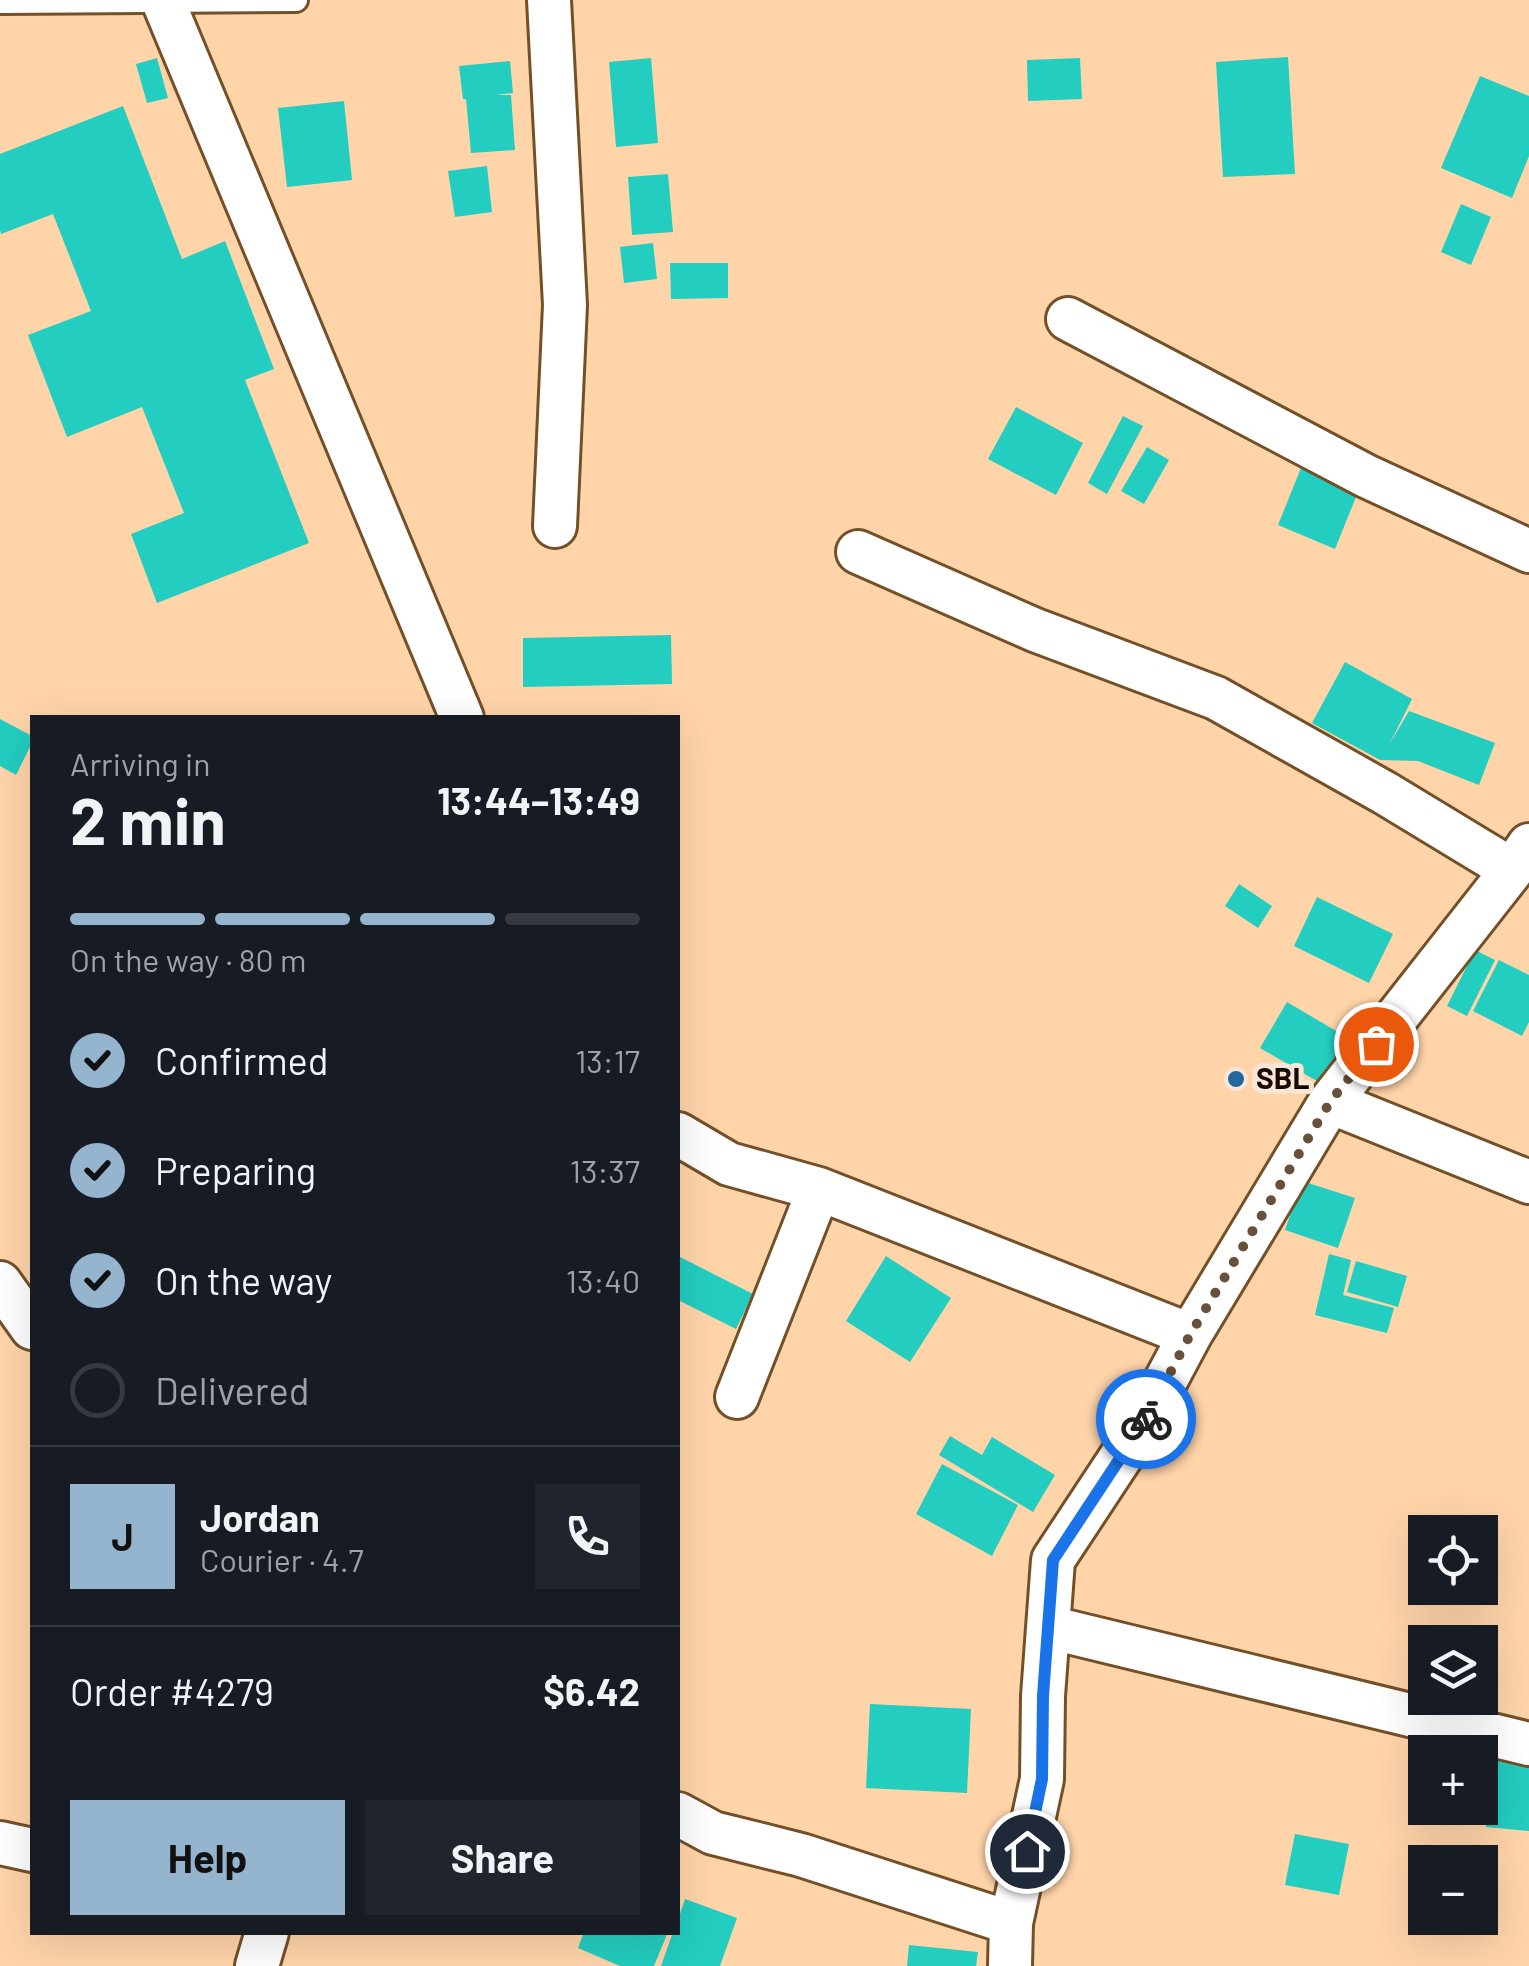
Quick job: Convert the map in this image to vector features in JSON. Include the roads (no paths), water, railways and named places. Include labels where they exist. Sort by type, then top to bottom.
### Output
[{"type":"street","points":[[549,0],[565,306],[555,526]]},
{"type":"street","points":[[163,1],[461,715]]},
{"type":"street","points":[[1068,319],[1366,476],[1529,551]]},
{"type":"street","points":[[858,552],[1034,630],[1216,698],[1385,793],[1521,857],[1330,1102],[1190,1335],[1142,1425],[1053,1560],[1043,1696],[1042,1779],[1011,1924],[1010,1966]]},
{"type":"street","points":[[1330,1102],[1529,1182]]},
{"type":"street","points":[[680,1135],[729,1164],[818,1189],[1190,1335]]},
{"type":"street","points":[[736,1397],[818,1189]]},
{"type":"street","points":[[0,1283],[19,1329]]},
{"type":"street","points":[[1048,1627],[1529,1744]]},
{"type":"street","points":[[680,1815],[713,1833],[801,1855],[1011,1924]]},
{"type":"street","points":[[0,1843],[30,1850]]},
{"type":"street","points":[[256,1966],[266,1935]]},
{"type":"lane","points":[[0,2],[296,0]]},
{"type":"place","name":"SBL","points":[[1236,1079]]}]
